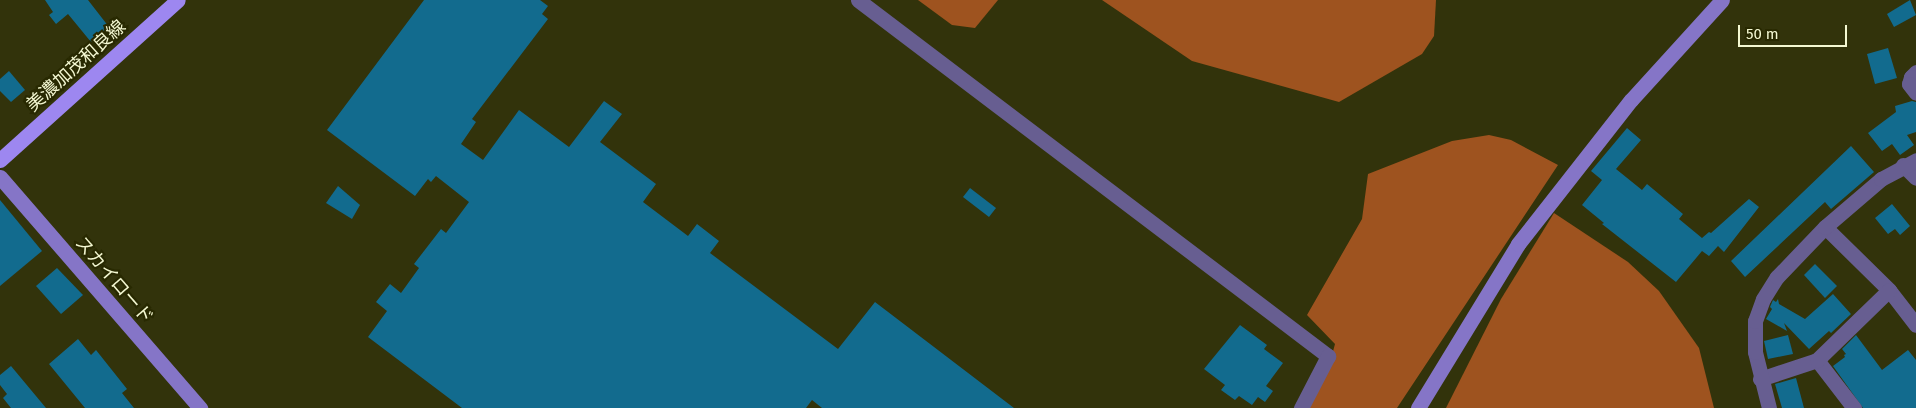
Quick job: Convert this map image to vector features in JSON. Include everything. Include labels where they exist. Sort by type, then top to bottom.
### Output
[{"type":"main road","name":"美濃加茂和良線","points":[[0,160],[178,0]]},
{"type":"street","points":[[858,0],[1328,356],[1301,408]]},
{"type":"street","points":[[1418,408],[1518,244],[1630,100],[1722,0]]},
{"type":"street","points":[[1916,72],[1911,77],[1909,84],[1916,93]]},
{"type":"street","points":[[1769,408],[1760,379],[1755,352],[1755,321],[1763,299],[1777,277],[1825,227],[1881,179],[1910,163],[1916,178]]},
{"type":"street","name":"スカイロード","points":[[0,177],[200,408]]},
{"type":"street","points":[[1825,227],[1889,290],[1916,325]]},
{"type":"street","points":[[1760,379],[1817,360],[1889,290]]},
{"type":"street","points":[[1817,360],[1854,408]]},
{"type":"shaded area","points":[[918,0],[998,0],[975,28],[952,25]]},
{"type":"shaded area","points":[[1102,0],[1436,0],[1434,36],[1422,54],[1339,102],[1192,61]]},
{"type":"shaded area","points":[[1489,135],[1511,140],[1558,165],[1397,408],[1309,408],[1329,366],[1335,344],[1307,315],[1362,219],[1368,174],[1452,141]]},
{"type":"shaded area","points":[[1554,213],[1628,262],[1659,291],[1699,348],[1714,408],[1446,408],[1501,299]]},
{"type":"building","points":[[45,0],[88,0],[109,27],[91,42],[68,14],[56,24],[49,15],[53,12]]},
{"type":"building","points":[[424,0],[540,0],[548,6],[542,14],[548,19],[472,119],[476,122],[461,144],[483,160],[519,110],[569,147],[604,101],[622,114],[600,142],[656,184],[643,202],[688,236],[697,224],[719,241],[710,253],[838,349],[875,302],[1014,408],[822,408],[812,400],[806,408],[462,408],[368,337],[387,311],[376,302],[390,284],[401,293],[419,268],[414,264],[441,229],[446,233],[469,202],[436,176],[431,182],[428,179],[415,196],[327,130]]},
{"type":"building","points":[[1910,0],[1916,15],[1894,27],[1887,14]]},
{"type":"building","points":[[1888,48],[1897,78],[1875,84],[1867,54]]},
{"type":"building","points":[[9,71],[25,90],[11,102],[0,91],[0,79]]},
{"type":"building","points":[[1912,101],[1916,102],[1916,132],[1907,135],[1914,145],[1900,155],[1892,144],[1882,151],[1868,133],[1896,112],[1895,106]]},
{"type":"building","points":[[1627,128],[1641,140],[1616,169],[1642,190],[1647,184],[1683,214],[1679,219],[1702,238],[1709,232],[1711,233],[1749,199],[1759,207],[1724,252],[1718,246],[1709,256],[1702,251],[1676,282],[1602,224],[1604,223],[1582,205],[1602,180],[1591,171]]},
{"type":"building","points":[[1851,146],[1874,172],[1831,209],[1825,202],[1745,277],[1731,261]]},
{"type":"building","points":[[338,186],[360,205],[352,219],[326,203]]},
{"type":"building","points":[[970,188],[996,208],[989,217],[963,197]]},
{"type":"building","points":[[0,200],[42,251],[0,286]]},
{"type":"building","points":[[1892,204],[1910,226],[1900,235],[1895,229],[1888,234],[1875,218]]},
{"type":"building","points":[[1815,264],[1837,286],[1825,298],[1804,275]]},
{"type":"building","points":[[57,268],[83,295],[61,314],[36,286]]},
{"type":"building","points":[[1833,294],[1851,314],[1831,333],[1829,331],[1809,349],[1784,323],[1787,331],[1766,319],[1772,309],[1770,307],[1773,300],[1776,302],[1778,299],[1779,304],[1805,319]]},
{"type":"building","points":[[1240,325],[1267,345],[1264,349],[1283,363],[1266,386],[1273,391],[1265,402],[1258,397],[1252,405],[1239,396],[1235,400],[1221,390],[1225,385],[1204,369]]},
{"type":"building","points":[[1788,335],[1793,354],[1768,359],[1764,341]]},
{"type":"building","points":[[1856,335],[1882,370],[1908,350],[1916,360],[1916,408],[1863,408],[1833,366],[1845,357],[1844,355],[1846,354],[1842,349]]},
{"type":"building","points":[[78,339],[91,355],[96,350],[127,389],[122,393],[134,408],[85,408],[49,364]]},
{"type":"building","points":[[11,366],[46,408],[11,408],[3,398],[7,394],[0,385],[0,375]]},
{"type":"building","points":[[1796,378],[1804,408],[1782,408],[1775,384]]}]
